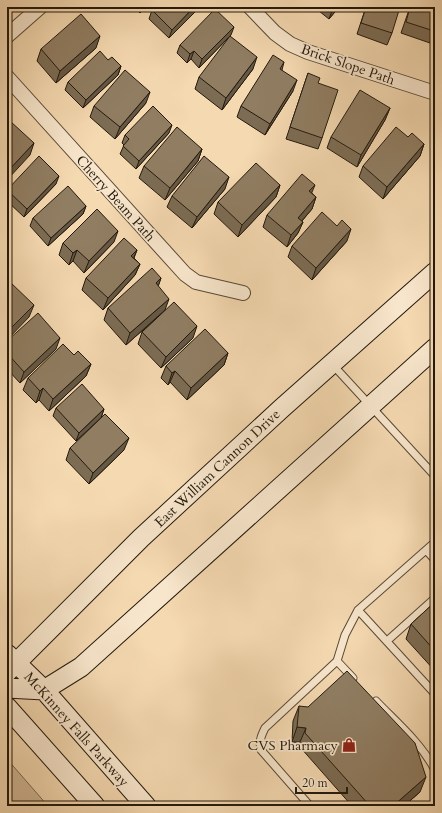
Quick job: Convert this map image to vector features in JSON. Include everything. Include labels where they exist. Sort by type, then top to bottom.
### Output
[{"type":"street","points":[[7,36],[40,7]]},
{"type":"street","name":"Brick Slope Path","points":[[250,7],[275,33],[290,44],[315,54],[435,93]]},
{"type":"street","name":"Cherry Beam Path","points":[[7,77],[185,274],[196,282],[243,293]]},
{"type":"street","name":"East William Cannon Drive","points":[[10,663],[141,538],[332,363],[435,272]]},
{"type":"street","points":[[7,688],[44,690],[81,667],[435,348]]},
{"type":"street","name":"McKinney Falls Parkway","points":[[10,663],[44,690],[146,806]]},
{"type":"street","points":[[7,707],[95,806]]},
{"type":"lane","points":[[332,363],[435,476]]},
{"type":"lane","points":[[310,806],[261,750],[260,742],[265,728],[337,661],[345,636],[358,610],[435,542]]},
{"type":"lane","points":[[426,550],[435,560]]},
{"type":"lane","points":[[387,641],[435,598]]},
{"type":"lane","points":[[358,610],[435,694]]},
{"type":"lane","points":[[337,661],[357,682]]},
{"type":"lane","points":[[373,698],[415,741],[430,760],[435,770]]},
{"type":"shaded area","points":[[7,759],[48,806],[7,806]]},
{"type":"building","points":[[156,7],[194,7],[172,30],[152,10]]},
{"type":"building","points":[[366,7],[400,7],[392,33],[361,23]]},
{"type":"building","points":[[410,7],[435,7],[434,31],[406,22]]},
{"type":"building","points":[[215,9],[234,27],[202,59],[194,51],[190,54],[180,45]]},
{"type":"building","points":[[81,14],[100,36],[60,71],[41,49]]},
{"type":"building","points":[[230,36],[257,57],[226,98],[199,77]]},
{"type":"building","points":[[100,51],[108,60],[112,57],[121,66],[86,100],[68,82]]},
{"type":"building","points":[[273,55],[284,62],[280,69],[297,80],[270,124],[241,106]]},
{"type":"building","points":[[125,70],[150,92],[120,127],[94,106]]},
{"type":"building","points":[[308,73],[320,78],[318,83],[338,90],[322,138],[290,127]]},
{"type":"building","points":[[360,90],[390,108],[361,155],[331,137]]},
{"type":"building","points":[[153,106],[172,125],[139,161],[123,146],[129,139],[125,135]]},
{"type":"building","points":[[10,121],[34,143],[7,172],[7,124]]},
{"type":"building","points":[[177,127],[202,149],[170,188],[144,166]]},
{"type":"building","points":[[396,127],[408,137],[412,133],[424,144],[387,187],[363,166]]},
{"type":"building","points":[[39,156],[59,176],[27,209],[7,190]]},
{"type":"building","points":[[204,156],[229,177],[197,217],[172,196]]},
{"type":"building","points":[[256,163],[280,185],[242,225],[218,202]]},
{"type":"building","points":[[302,174],[315,185],[309,191],[316,197],[298,218],[303,222],[291,235],[267,215]]},
{"type":"building","points":[[68,186],[86,206],[51,238],[33,218]]},
{"type":"building","points":[[97,209],[118,231],[89,261],[77,250],[73,253],[63,243]]},
{"type":"building","points":[[322,212],[337,226],[342,220],[351,229],[316,268],[292,246]]},
{"type":"building","points":[[124,238],[137,250],[131,256],[140,264],[108,298],[86,278]]},
{"type":"building","points":[[152,268],[161,278],[156,283],[169,299],[130,333],[108,308]]},
{"type":"building","points":[[10,282],[34,305],[7,332],[7,285]]},
{"type":"building","points":[[174,302],[197,326],[166,357],[142,332]]},
{"type":"building","points":[[38,313],[60,338],[24,372],[7,353],[7,341]]},
{"type":"building","points":[[205,329],[228,353],[191,388],[175,371],[172,373],[166,366]]},
{"type":"building","points":[[63,344],[74,355],[78,351],[91,364],[53,399],[43,388],[40,391],[28,378]]},
{"type":"building","points":[[82,384],[104,409],[79,433],[56,408]]},
{"type":"building","points":[[105,414],[129,438],[93,473],[70,448]]},
{"type":"building","points":[[435,602],[435,651],[411,624]]},
{"type":"building","name":"CVS Pharmacy","points":[[347,671],[415,743],[426,777],[393,806],[370,806],[305,733],[306,728],[297,727],[299,706],[308,707]]},
{"type":"place","name":"CVS Pharmacy","points":[[349,745]]}]
